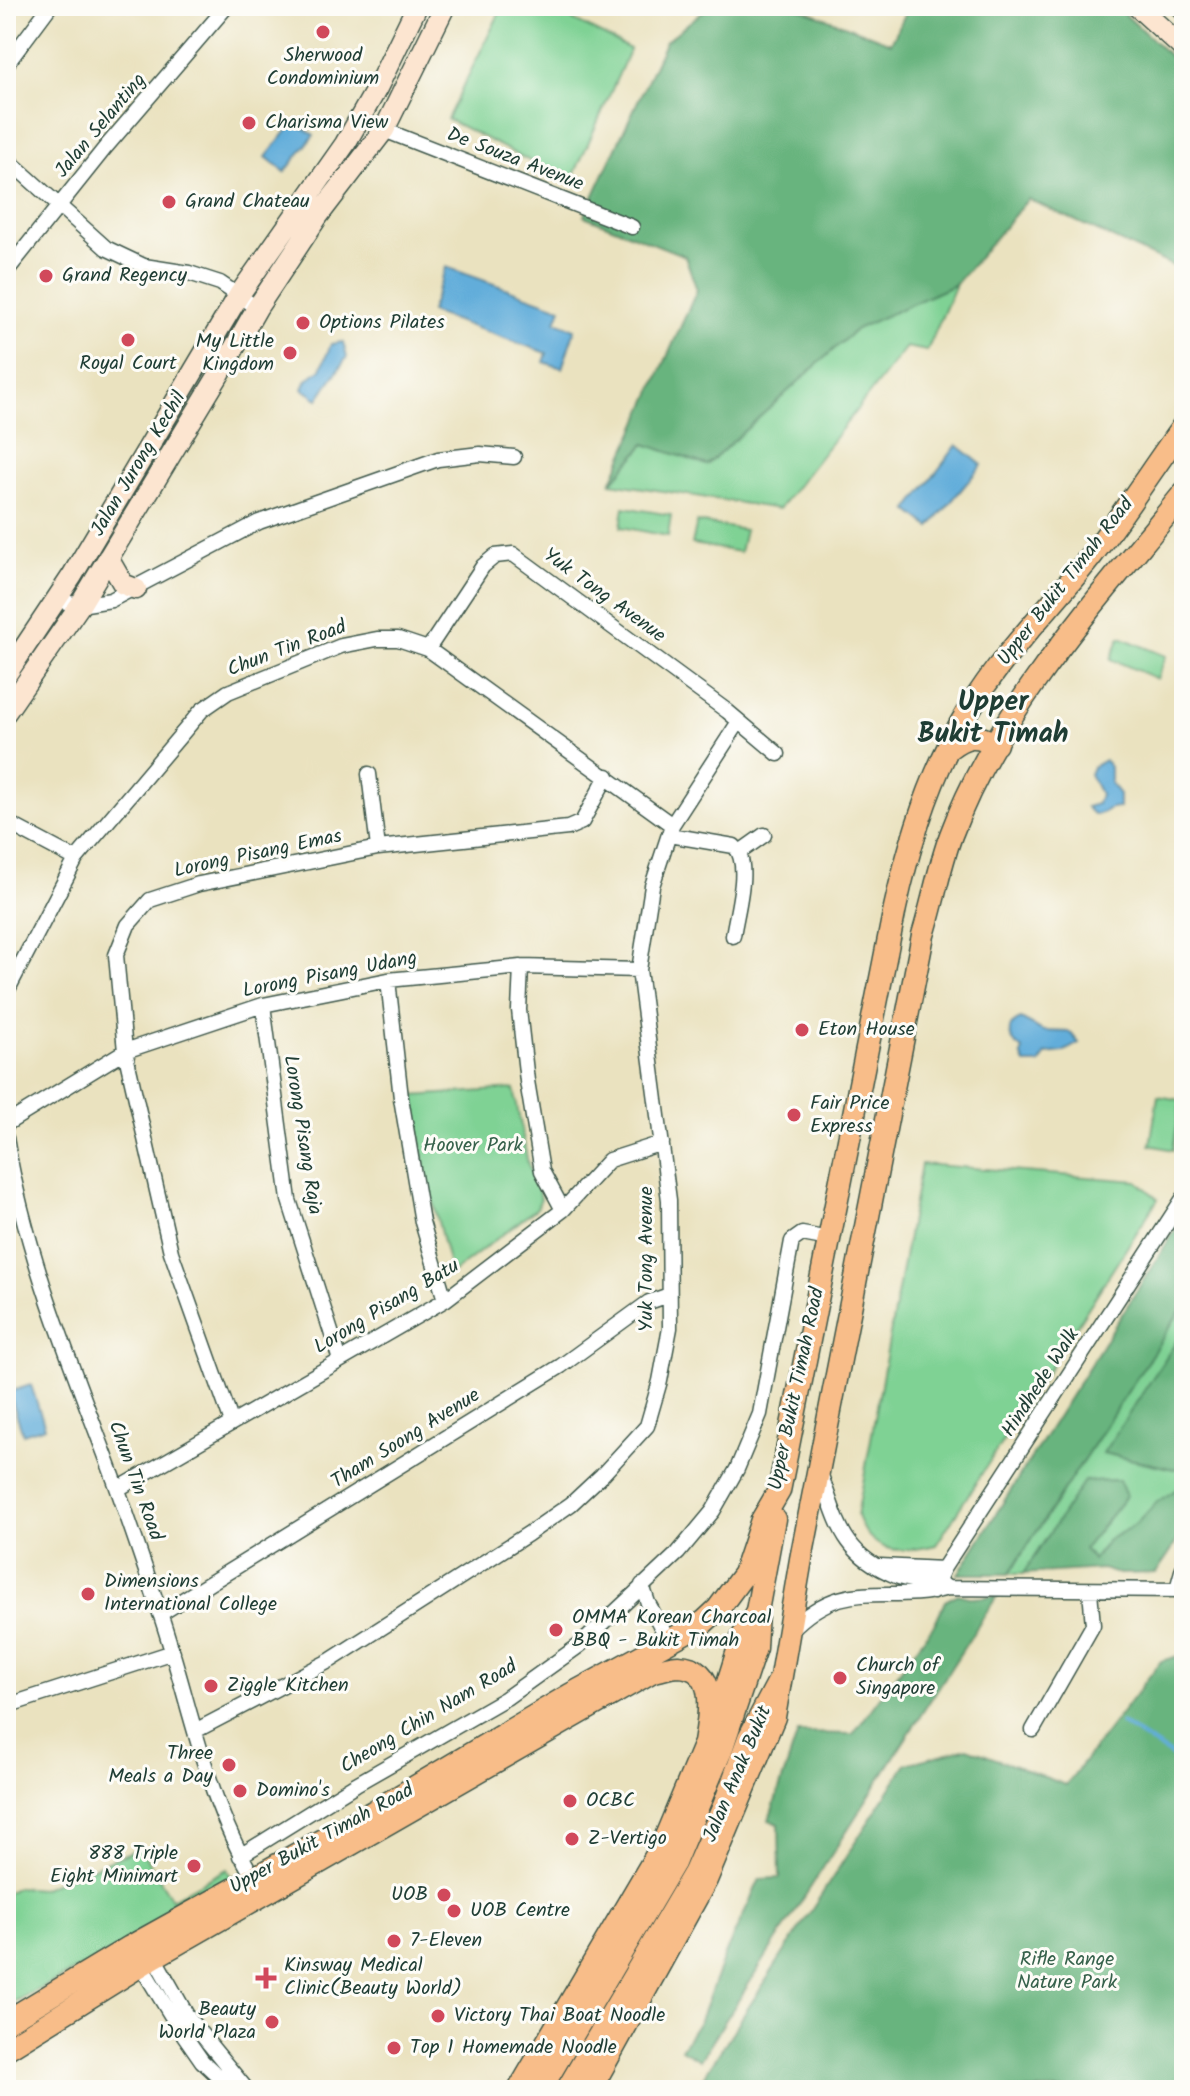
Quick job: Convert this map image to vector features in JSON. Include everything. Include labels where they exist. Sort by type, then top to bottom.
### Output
[{"type":"main road","name":"Jalan Jurong Kechil","points":[[6,675],[56,600],[239,295],[345,144],[377,88],[417,6]]},
{"type":"main road","name":"Jalan Jurong Kechil","points":[[6,712],[80,605],[257,308],[318,216],[384,130],[445,6]]},
{"type":"main road","points":[[1137,6],[1184,49]]},
{"type":"main road","points":[[199,360],[214,358],[220,363],[220,373]]},
{"type":"main road","name":"Upper Bukit Timah Road","points":[[6,2049],[142,1952],[254,1878],[373,1812],[570,1695],[704,1622],[731,1593],[744,1574],[762,1520],[779,1491],[900,888],[919,823],[969,708],[1092,554],[1184,425]]},
{"type":"main road","name":"Upper Bukit Timah Road","points":[[779,1682],[923,935],[951,836],[996,744],[1038,676],[1184,493]]},
{"type":"main road","points":[[108,558],[123,584],[136,589]]},
{"type":"main road","points":[[949,748],[960,740],[975,736],[996,744]]},
{"type":"main road","name":"Jalan Anak Bukit","points":[[540,2090],[674,1863],[721,1750],[755,1648],[757,1611],[779,1491]]},
{"type":"main road","name":"Jalan Anak Bukit","points":[[519,2090],[662,1846],[705,1743],[742,1638],[757,1611]]},
{"type":"main road","name":"Upper Bukit Timah Road","points":[[6,2022],[142,1952],[653,1671],[679,1666],[695,1671],[706,1683],[711,1701],[705,1743]]},
{"type":"main road","name":"Jalan Anak Bukit","points":[[567,2090],[695,1872],[749,1738],[779,1682]]},
{"type":"main road","name":"Jalan Anak Bukit","points":[[590,2090],[706,1880],[774,1717],[779,1682]]},
{"type":"street","points":[[6,65],[50,6]]},
{"type":"street","name":"Jalan Selanting","points":[[6,272],[105,148],[227,6]]},
{"type":"street","name":"De Souza Avenue","points":[[384,130],[632,227]]},
{"type":"street","points":[[6,158],[106,248],[144,266],[189,273],[220,283],[257,308]]},
{"type":"street","points":[[56,600],[80,605],[103,603],[136,589],[259,522],[438,459],[480,454],[514,457]]},
{"type":"street","name":"Yuk Tong Avenue","points":[[428,649],[483,566],[495,556],[513,554],[727,711],[778,754]]},
{"type":"street","name":"Chun Tin Road","points":[[6,993],[76,859],[202,710],[228,692],[353,644],[398,639],[428,649],[607,776],[670,830]]},
{"type":"street","name":"Yuk Tong Avenue","points":[[195,1731],[331,1660],[571,1504],[647,1426],[670,1328],[669,1200],[639,970],[652,886],[670,830],[738,723]]},
{"type":"street","points":[[369,774],[378,848]]},
{"type":"street","name":"Lorong Pisang Emas","points":[[232,1423],[171,1252],[125,1051],[116,955],[128,925],[150,900],[199,884],[378,848],[568,828],[582,822],[607,776]]},
{"type":"street","points":[[6,822],[76,859]]},
{"type":"street","points":[[670,830],[734,846],[740,852],[744,865],[733,936]]},
{"type":"street","points":[[740,852],[764,835]]},
{"type":"street","points":[[521,967],[519,1010],[542,1171],[563,1210]]},
{"type":"street","name":"Lorong Pisang Udang","points":[[6,1124],[125,1051],[263,1005],[388,980],[521,967],[639,970]]},
{"type":"street","points":[[388,980],[401,1098],[422,1222],[445,1300]]},
{"type":"street","name":"Lorong Pisang Raja","points":[[263,1005],[289,1200],[340,1360]]},
{"type":"street","name":"Chun Tin Road","points":[[6,1138],[15,1194],[44,1292],[118,1489],[173,1652],[195,1731],[240,1856],[254,1878]]},
{"type":"street","name":"Lorong Pisang Batu","points":[[118,1489],[445,1300],[563,1210],[609,1160],[662,1143]]},
{"type":"street","name":"Hindhede Walk","points":[[940,1583],[1184,1197]]},
{"type":"street","name":"Cheong Chin Nam Road","points":[[240,1856],[356,1784],[506,1698],[580,1645],[678,1553],[713,1511],[737,1469],[760,1414],[792,1241],[802,1234],[829,1239]]},
{"type":"street","name":"Tham Soong Avenue","points":[[160,1614],[561,1366],[649,1302],[669,1295]]},
{"type":"street","points":[[819,1470],[839,1529],[850,1545],[896,1576],[940,1583],[1090,1591],[1180,1590],[1184,1564]]},
{"type":"street","points":[[790,1631],[812,1610],[846,1597],[940,1583]]},
{"type":"street","points":[[642,1585],[669,1641]]},
{"type":"street","points":[[1033,1730],[1093,1625],[1090,1591]]},
{"type":"street","points":[[628,1598],[651,1608]]},
{"type":"street","points":[[6,1706],[173,1652]]},
{"type":"street","points":[[142,1952],[177,2025],[202,2061],[233,2090]]},
{"type":"street","points":[[142,1952],[189,2019],[247,2090]]},
{"type":"green space","points":[[503,6],[546,6],[630,49],[571,182],[447,119]]},
{"type":"green space","points":[[710,6],[794,6],[891,43],[909,6],[1116,6],[1184,69],[1184,271],[1028,199],[956,284],[856,329],[707,465],[645,444],[611,483],[697,290],[685,256],[584,216],[666,41]]},
{"type":"green space","points":[[956,284],[927,351],[906,347],[779,509],[611,483],[645,444],[707,465],[856,329]]},
{"type":"green space","points":[[624,507],[671,515],[668,536],[621,527]]},
{"type":"green space","points":[[697,522],[745,530],[740,552],[692,544]]},
{"type":"green space","points":[[1120,637],[1166,656],[1157,679],[1111,659]]},
{"type":"green space","name":"Hoover Park","points":[[514,1089],[528,1164],[541,1198],[537,1208],[451,1274],[425,1169],[413,1096]]},
{"type":"green space","points":[[1158,1096],[1181,1100],[1173,1150],[1150,1145]]},
{"type":"green space","points":[[921,1164],[1137,1181],[1158,1199],[936,1545],[899,1550],[879,1545],[863,1529],[857,1516]]},
{"type":"green space","points":[[1184,1216],[1184,1305],[1009,1574],[958,1574]]},
{"type":"green space","points":[[1184,1305],[1184,1330],[1104,1453],[1174,1469],[1184,1465],[1184,1491],[1180,1488],[1157,1502],[1135,1525],[1108,1540],[1092,1560],[1084,1549],[1126,1496],[1085,1481],[1023,1574],[1009,1574]]},
{"type":"green space","points":[[1184,1330],[1184,1465],[1174,1469],[1103,1453]]},
{"type":"green space","points":[[1119,1480],[1126,1496],[1084,1549],[1093,1560],[1108,1540],[1135,1525],[1157,1502],[1180,1487],[1184,1491],[1182,1527],[1176,1543],[1156,1573],[1118,1574],[1102,1569],[1023,1574],[1084,1481]]},
{"type":"green space","points":[[958,1594],[973,1598],[997,1596],[700,2060],[681,2049],[700,2020],[726,1952],[760,1879],[780,1878],[779,1824],[769,1820],[798,1733],[853,1734],[935,1623],[945,1601]]},
{"type":"green space","name":"Rifle Range Nature Park","points":[[1184,1654],[1184,2090],[695,2090],[906,1764],[967,1748],[1066,1785],[1161,1661]]},
{"type":"green space","points":[[140,1848],[172,1899],[227,1869],[232,1879],[221,1896],[6,2006],[6,1893],[17,1887],[40,1889]]},
{"type":"water","points":[[294,122],[314,135],[285,172],[266,157]]},
{"type":"water","points":[[446,267],[561,308],[556,322],[575,329],[562,368],[544,362],[547,353],[430,312]]},
{"type":"water","points":[[343,342],[347,357],[318,399],[303,389],[307,380],[321,369],[331,344]]},
{"type":"water","points":[[957,445],[982,465],[930,527],[908,510]]},
{"type":"water","points":[[1105,760],[1110,767],[1110,783],[1119,794],[1119,808],[1094,815],[1086,807],[1097,804],[1100,794],[1090,774],[1093,767]]},
{"type":"water","points":[[1021,1019],[1043,1031],[1070,1032],[1079,1043],[1063,1052],[1046,1054],[1039,1064],[1025,1064],[1021,1055],[1023,1050],[1010,1034],[1011,1026]]},
{"type":"water","points":[[31,1385],[45,1427],[23,1434],[9,1392]]},
{"type":"waterway","points":[[1121,1723],[1184,1764]]},
{"type":"place","name":"Sherwood Condominium","points":[[323,32]]},
{"type":"place","name":"Charisma View","points":[[249,123]]},
{"type":"place","name":"Grand Chateau","points":[[169,202]]},
{"type":"place","name":"Grand Regency","points":[[46,276]]},
{"type":"place","name":"Options Pilates","points":[[303,323]]},
{"type":"place","name":"Royal Court","points":[[128,340]]},
{"type":"place","name":"My Little Kingdom","points":[[290,353]]},
{"type":"place","name":"Eton House","points":[[802,1030]]},
{"type":"place","name":"Fair Price Express","points":[[794,1115]]},
{"type":"place","name":"Dimensions International College","points":[[88,1594]]},
{"type":"place","name":"OMMA Korean Charcoal BBQ - Bukit Timah","points":[[556,1630]]},
{"type":"place","name":"Church of Singapore","points":[[840,1678]]},
{"type":"place","name":"Ziggle Kitchen","points":[[211,1686]]},
{"type":"place","name":"Three Meals a Day","points":[[229,1765]]},
{"type":"place","name":"Domino's","points":[[240,1791]]},
{"type":"place","name":"OCBC","points":[[570,1801]]},
{"type":"place","name":"Z-Vertigo","points":[[572,1839]]},
{"type":"place","name":"888 Triple Eight Minimart","points":[[194,1866]]},
{"type":"place","name":"UOB","points":[[444,1895]]},
{"type":"place","name":"UOB Centre","points":[[454,1911]]},
{"type":"place","name":"7-Eleven","points":[[394,1941]]},
{"type":"place","name":"Kinsway Medical Clinic(Beauty World)","points":[[266,1978]]},
{"type":"place","name":"Victory Thai Boat Noodle","points":[[438,2016]]},
{"type":"place","name":"Beauty World Plaza","points":[[272,2022]]},
{"type":"place","name":"Top 1 Homemade Noodle","points":[[394,2048]]},
{"type":"district","name":"Upper Bukit Timah","points":[[993,718]]}]
